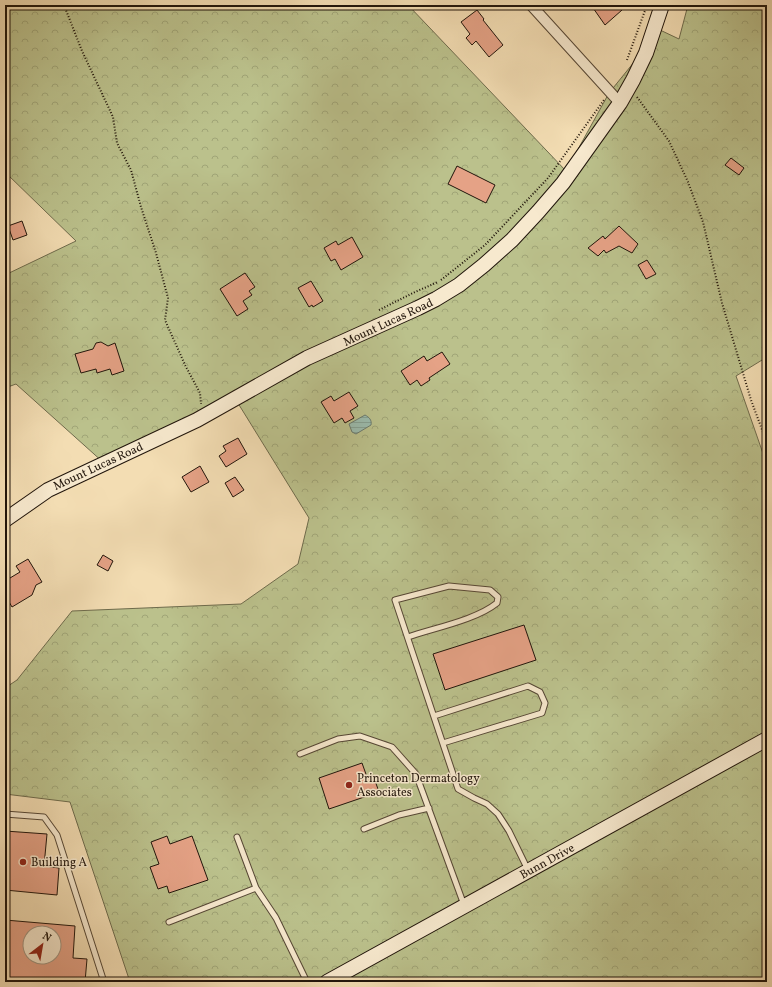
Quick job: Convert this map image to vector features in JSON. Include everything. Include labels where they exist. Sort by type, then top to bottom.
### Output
[{"type":"street","points":[[531,5],[609,93],[620,103]]},
{"type":"street","name":"Mount Lucas Road","points":[[5,520],[48,490],[197,420],[307,358],[418,308],[459,286],[507,245],[563,183],[620,103],[633,80],[646,52],[662,5]]},
{"type":"street","name":"Bunn Drive","points":[[327,982],[767,739]]},
{"type":"lane","points":[[408,637],[470,618],[490,609],[497,603],[498,597],[490,590],[450,586],[395,600],[458,789],[487,804],[498,814],[509,831],[529,871]]},
{"type":"lane","points":[[434,716],[528,686],[540,692],[545,703],[542,713],[443,743]]},
{"type":"lane","points":[[300,754],[338,739],[360,736],[392,748],[416,774],[465,906]]},
{"type":"lane","points":[[364,829],[399,815],[429,808]]},
{"type":"lane","points":[[5,814],[44,817],[57,835],[104,982]]},
{"type":"lane","points":[[237,837],[256,888],[276,918],[307,982]]},
{"type":"lane","points":[[169,922],[256,888]]},
{"type":"path","points":[[64,5],[82,51],[113,117],[117,143],[131,170],[168,298],[165,320],[185,365],[200,393],[201,404],[195,407]]},
{"type":"path","points":[[627,61],[647,5]]},
{"type":"path","points":[[374,313],[439,281],[485,245],[548,178],[609,93]]},
{"type":"path","points":[[635,95],[640,98],[669,141],[688,182],[700,216],[722,303],[751,400],[767,443]]},
{"type":"green space","points":[[5,5],[408,5],[566,171],[609,93],[660,30],[679,39],[688,5],[767,5],[767,357],[736,376],[767,465],[767,982],[130,982],[70,802],[5,794],[5,688],[17,680],[72,611],[241,604],[298,564],[309,518],[236,400],[104,463],[16,384],[5,388],[5,275],[76,241],[7,174],[5,174]]},
{"type":"shaded area","points":[[365,415],[370,419],[371,425],[356,434],[352,432],[349,424]]},
{"type":"building","points":[[591,5],[617,5],[622,10],[605,25]]},
{"type":"building","points":[[477,10],[503,45],[489,57],[476,41],[472,45],[466,38],[470,34],[461,22]]},
{"type":"building","points":[[731,158],[744,168],[739,175],[725,165]]},
{"type":"building","points":[[457,166],[495,185],[486,203],[448,184]]},
{"type":"building","points":[[22,221],[27,235],[13,240],[8,226]]},
{"type":"building","points":[[619,226],[638,244],[632,253],[619,246],[606,253],[604,250],[598,256],[588,248],[603,236],[605,239]]},
{"type":"building","points":[[352,237],[363,257],[341,270],[335,259],[331,261],[324,248],[336,241],[338,245]]},
{"type":"building","points":[[647,260],[656,274],[646,279],[638,265]]},
{"type":"building","points":[[245,273],[255,287],[249,291],[252,295],[243,301],[248,309],[237,316],[220,289]]},
{"type":"building","points":[[311,281],[323,301],[313,307],[312,305],[309,307],[298,288]]},
{"type":"building","points":[[101,342],[108,346],[115,343],[124,371],[112,375],[110,369],[97,373],[96,369],[81,373],[75,354],[93,349],[96,343]]},
{"type":"building","points":[[442,352],[450,364],[429,378],[430,380],[421,386],[417,380],[410,385],[401,371],[424,356],[427,361]]},
{"type":"building","points":[[349,392],[358,406],[350,411],[354,418],[345,423],[342,418],[334,423],[321,402],[331,396],[334,401]]},
{"type":"building","points":[[238,438],[247,454],[226,467],[219,456],[226,451],[223,446]]},
{"type":"building","points":[[200,466],[209,482],[191,492],[182,477]]},
{"type":"building","points":[[235,477],[244,490],[233,497],[225,483]]},
{"type":"building","points":[[103,555],[113,561],[108,571],[97,565]]},
{"type":"building","points":[[28,559],[42,582],[36,585],[32,595],[12,607],[5,595],[5,581],[20,572],[16,566]]},
{"type":"building","points":[[524,625],[536,660],[445,690],[433,654]]},
{"type":"building","name":"Princeton Dermatology Associates","points":[[362,763],[367,777],[373,775],[379,792],[329,809],[319,778]]},
{"type":"building","name":"Building A","points":[[5,831],[47,834],[44,866],[59,868],[57,895],[5,890]]},
{"type":"building","points":[[167,836],[170,844],[192,836],[208,880],[169,893],[167,886],[158,889],[150,867],[159,864],[151,842]]},
{"type":"building","points":[[5,920],[75,926],[73,958],[87,959],[85,982],[37,982],[5,979]]},
{"type":"place","name":"Princeton Dermatology Associates","points":[[349,785]]},
{"type":"place","name":"Building A","points":[[23,862]]}]
